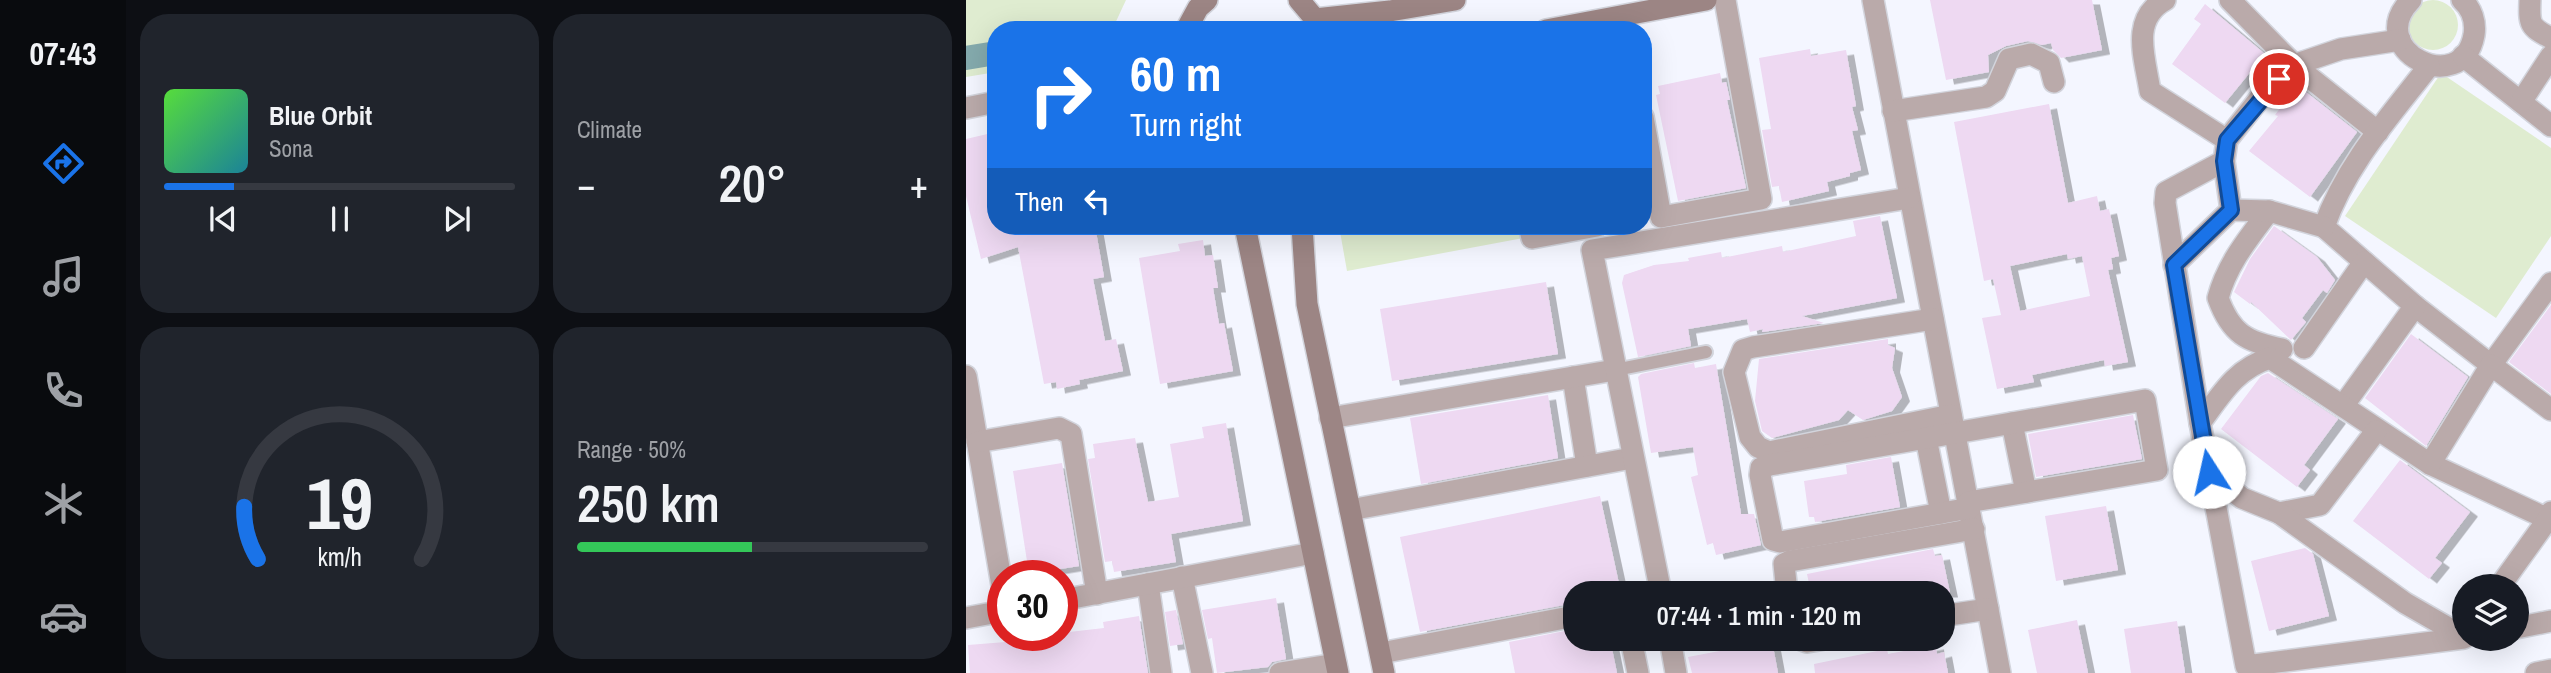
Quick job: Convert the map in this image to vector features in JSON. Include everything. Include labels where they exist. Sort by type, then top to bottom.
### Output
[{"type":"main road","points":[[1299,0],[1315,21]]},
{"type":"main road","points":[[1334,21],[1455,0]]},
{"type":"main road","points":[[1631,21],[1706,0]]},
{"type":"main road","points":[[1191,21],[1201,3]]},
{"type":"main road","points":[[1247,235],[1337,669]]},
{"type":"main road","points":[[1303,235],[1307,304],[1383,663]]},
{"type":"street","points":[[1652,167],[1661,217],[1761,199],[1725,0]]},
{"type":"street","points":[[1872,0],[2000,673]]},
{"type":"street","points":[[2165,0],[2151,7],[2141,29],[2150,91],[2226,150],[2231,210]]},
{"type":"street","points":[[2230,0],[2294,65],[2378,132]]},
{"type":"street","points":[[2411,0],[2401,14],[2400,40],[2416,61],[2429,66],[2441,66],[2463,56],[2474,37],[2471,1]]},
{"type":"street","points":[[2530,0],[2528,18],[2533,28],[2551,38]]},
{"type":"street","points":[[2400,40],[2341,49],[2294,65],[2264,93],[2226,150],[2166,192],[2174,265],[2200,423],[2246,670],[2452,640]]},
{"type":"street","points":[[1893,111],[1986,97],[1994,91],[2009,59],[2031,54],[2049,64],[2054,82]]},
{"type":"street","points":[[2463,56],[2551,126]]},
{"type":"street","points":[[2521,102],[2551,56]]},
{"type":"street","points":[[2324,227],[2332,204],[2378,132],[2429,66]]},
{"type":"street","points":[[966,108],[987,104]]},
{"type":"street","points":[[1658,581],[1592,250],[1909,198]]},
{"type":"street","points":[[2174,265],[2231,210],[2269,211],[2324,227],[2414,306],[2551,410]]},
{"type":"street","points":[[2269,211],[2234,258],[2223,277],[2218,298],[2234,328],[2250,342],[2282,349]]},
{"type":"street","points":[[1531,235],[1532,238],[1548,235]]},
{"type":"street","points":[[2304,348],[2364,262]]},
{"type":"street","points":[[2430,464],[2491,365],[2549,289]]},
{"type":"street","points":[[2343,406],[2414,306]]},
{"type":"street","points":[[1785,581],[1784,564],[1790,561],[1970,513],[2026,492],[2157,470],[2145,400],[2012,424],[1953,424],[1769,452],[1758,447],[1750,437],[1734,372],[1742,350],[1753,346],[1933,319]]},
{"type":"street","points":[[2200,423],[2233,377],[2250,365],[2270,358],[2376,431],[2430,464],[2550,517],[2509,574]]},
{"type":"street","points":[[1330,418],[1615,370]]},
{"type":"street","points":[[966,376],[978,442],[974,472],[995,560]]},
{"type":"street","points":[[1573,377],[1587,466]]},
{"type":"street","points":[[1953,424],[1926,438],[1761,468],[1770,529],[1773,540],[1780,542],[1941,513],[1970,513]]},
{"type":"street","points":[[2012,424],[2026,492]]},
{"type":"street","points":[[978,442],[1059,428],[1071,434],[1097,594]]},
{"type":"street","points":[[2279,513],[2320,505],[2376,431]]},
{"type":"street","points":[[1926,438],[1941,513]]},
{"type":"street","points":[[1350,510],[1632,458]]},
{"type":"street","points":[[2209,472],[2242,498],[2279,513],[2405,603],[2452,631]]},
{"type":"street","points":[[1078,597],[1313,553]]},
{"type":"street","points":[[1182,578],[1202,673]]},
{"type":"street","points":[[1147,584],[1161,673]]},
{"type":"street","points":[[1955,614],[1988,609]]},
{"type":"street","points":[[966,618],[987,614]]},
{"type":"street","points":[[1383,663],[1563,620]]},
{"type":"street","points":[[2529,625],[2551,621]]},
{"type":"street","points":[[1633,651],[1638,673]]},
{"type":"street","points":[[1672,651],[1676,673]]},
{"type":"street","points":[[1280,673],[1337,669]]},
{"type":"street","points":[[2536,673],[2551,670]]},
{"type":"lane","points":[[1615,370],[1706,352]]},
{"type":"green space","points":[[966,0],[1126,0],[1116,21],[987,21],[987,74],[966,77]]},
{"type":"green space","points":[[2433,0],[2450,8],[2458,25],[2450,42],[2433,50],[2416,42],[2408,25],[2416,8]]},
{"type":"green space","points":[[2441,73],[2551,148],[2551,236],[2496,318],[2345,216]]},
{"type":"green space","points":[[1341,235],[1529,235],[1529,237],[1347,271]]},
{"type":"building","points":[[1930,0],[2092,0],[2102,50],[2061,58],[2053,50],[2051,43],[2042,45],[2028,41],[2006,46],[1988,55],[1989,72],[1946,80]]},
{"type":"building","points":[[2205,4],[2265,54],[2225,103],[2172,64],[2201,24],[2194,19]]},
{"type":"building","points":[[1810,49],[1811,56],[1846,50],[1856,106],[1852,107],[1858,130],[1852,131],[1861,170],[1827,182],[1829,191],[1782,202],[1779,186],[1772,187],[1762,130],[1771,129],[1759,58]]},
{"type":"building","points":[[1720,73],[1722,83],[1726,82],[1730,100],[1727,100],[1746,188],[1678,201],[1656,95],[1660,94],[1658,86]]},
{"type":"building","points":[[2297,85],[2357,132],[2310,197],[2249,151],[2278,116],[2275,115]]},
{"type":"building","points":[[2049,104],[2068,203],[2097,196],[2100,211],[2109,209],[2119,256],[2111,258],[2113,269],[2108,270],[2128,362],[2105,366],[2104,360],[2032,375],[2034,382],[1997,389],[1982,318],[2001,315],[1993,279],[1984,281],[1954,122]],"holes":[[[2067,254],[2068,259],[2082,256],[2090,296],[2020,311],[2010,266]]]},
{"type":"building","points":[[987,134],[987,235],[1097,235],[1104,277],[1093,279],[1105,341],[1116,339],[1123,371],[1079,380],[1080,384],[1057,389],[1056,382],[1044,384],[1018,247],[981,259],[966,196],[966,139]]},
{"type":"building","points":[[1880,216],[1897,298],[1802,316],[1824,323],[1750,332],[1747,319],[1688,329],[1691,346],[1638,357],[1622,283],[1624,275],[1654,265],[1689,261],[1688,258],[1721,252],[1722,258],[1782,246],[1783,252],[1856,236],[1853,221]]},
{"type":"building","points":[[2274,226],[2317,257],[2335,280],[2327,293],[2323,290],[2302,318],[2306,322],[2291,340],[2251,302],[2250,304],[2234,292],[2250,259]]},
{"type":"building","points":[[1203,240],[1205,256],[1213,255],[1218,288],[1213,288],[1219,324],[1224,323],[1233,371],[1160,384],[1139,258],[1180,251],[1178,244]]},
{"type":"building","points":[[1546,282],[1558,354],[1392,381],[1380,309]]},
{"type":"building","points":[[2551,305],[2551,394],[2509,362]]},
{"type":"building","points":[[2411,334],[2468,377],[2426,446],[2365,398]]},
{"type":"building","points":[[1888,339],[1888,345],[1895,348],[1892,368],[1902,397],[1892,411],[1863,420],[1848,410],[1839,420],[1772,438],[1762,431],[1755,401],[1759,359]]},
{"type":"building","points":[[1694,363],[1695,368],[1716,364],[1741,514],[1754,514],[1761,545],[1716,555],[1713,543],[1707,545],[1691,477],[1698,475],[1693,447],[1651,453],[1638,377],[1641,374]]},
{"type":"building","points":[[2268,373],[2338,419],[2304,465],[2310,470],[2297,487],[2221,429],[2261,376]]},
{"type":"building","points":[[1548,395],[1558,458],[1421,484],[1410,418]]},
{"type":"building","points":[[2133,415],[2142,459],[2036,477],[2028,434]]},
{"type":"building","points":[[1226,423],[1243,521],[1171,534],[1176,562],[1114,572],[1112,561],[1105,562],[1088,459],[1095,458],[1093,444],[1135,438],[1148,502],[1179,497],[1170,444],[1204,438],[1202,427]]},
{"type":"building","points":[[1891,457],[1900,507],[1815,522],[1814,517],[1809,517],[1804,481],[1847,474],[1846,465]]},
{"type":"building","points":[[2400,460],[2470,512],[2435,558],[2442,563],[2429,579],[2353,521]]},
{"type":"building","points":[[1062,463],[1079,566],[1078,560],[1027,560],[1013,471]]},
{"type":"building","points":[[1600,496],[1618,581],[1563,581],[1563,605],[1420,632],[1400,537]]},
{"type":"building","points":[[2106,506],[2118,570],[2056,581],[2045,516]]},
{"type":"building","points":[[2305,548],[2313,554],[2329,616],[2269,631],[2251,561]]},
{"type":"building","points":[[1933,549],[1935,556],[1942,555],[1947,581],[1808,581],[1807,574]]},
{"type":"building","points":[[1276,598],[1286,659],[1272,662],[1268,667],[1217,673],[1212,638],[1208,639],[1202,610]]},
{"type":"building","points":[[1176,610],[1183,644],[1170,646],[1165,612]]},
{"type":"building","points":[[1139,616],[1148,673],[970,673],[968,645],[987,643],[987,651],[1078,651],[1078,631],[1104,628],[1103,622]]},
{"type":"building","points":[[2077,620],[2088,673],[2037,673],[2028,630]]},
{"type":"building","points":[[2177,621],[2185,673],[2131,673],[2124,629]]},
{"type":"building","points":[[1563,631],[1563,651],[1612,651],[1617,673],[1515,673],[1509,642]]},
{"type":"building","points":[[1720,651],[1774,651],[1778,673],[1692,673],[1688,657]]},
{"type":"building","points":[[1877,651],[1887,651],[1888,654],[1904,651],[1937,651],[1937,654],[1944,652],[1948,673],[1815,673],[1814,664]]},
{"type":"waterway","points":[[966,58],[987,54]]},
{"type":"route","points":[[2209,472],[2174,265],[2231,210],[2224,161],[2227,140],[2264,93],[2279,79]]}]
